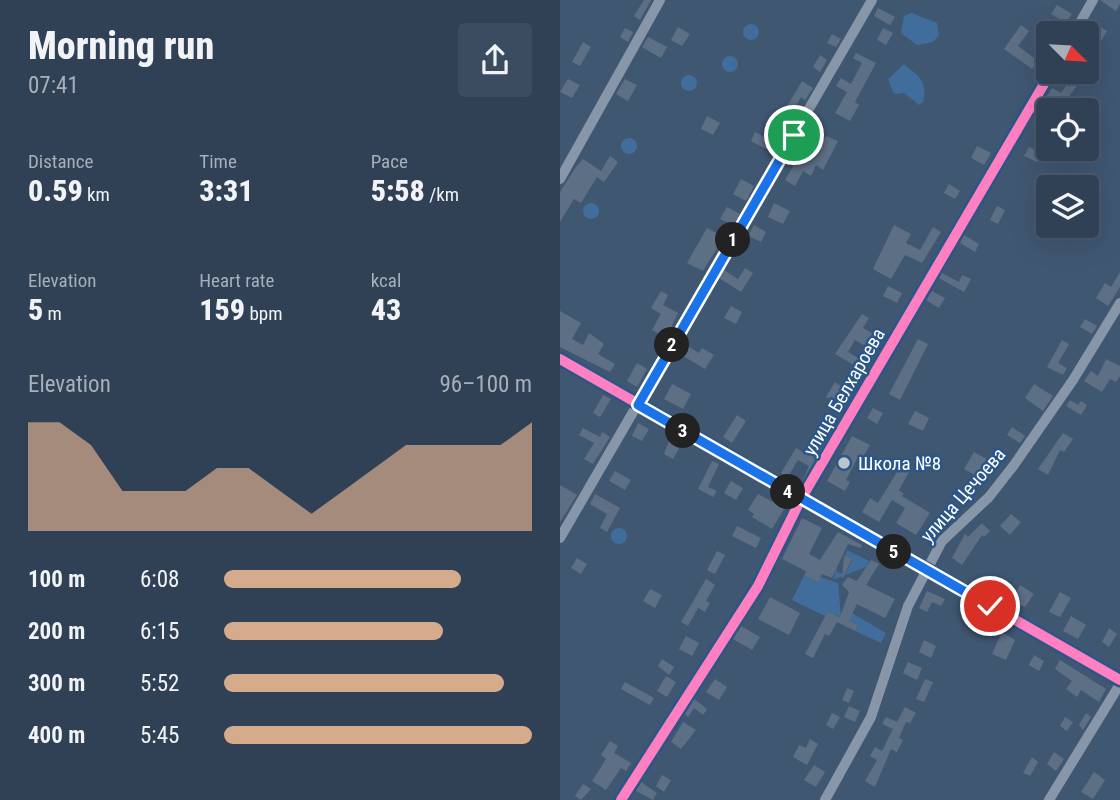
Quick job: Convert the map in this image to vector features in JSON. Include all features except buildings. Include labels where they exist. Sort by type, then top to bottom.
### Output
[{"type":"street","points":[[560,179],[660,0]]},
{"type":"street","points":[[560,538],[872,0]]},
{"type":"street","points":[[1081,21],[1093,0]]},
{"type":"street","name":"улица Белхароева","points":[[621,800],[758,586],[801,499],[1044,84]]},
{"type":"street","name":"улица Цечоева","points":[[825,800],[874,710],[908,606],[942,541],[989,496],[1014,465],[1073,380],[1120,303]]},
{"type":"street","points":[[560,359],[1120,682],[1049,800]]},
{"type":"shaded area","points":[[912,13],[937,23],[939,35],[933,42],[917,45],[901,33],[904,16]]},
{"type":"shaded area","points":[[751,24],[757,26],[757,38],[751,40],[745,38],[743,32],[745,26]]},
{"type":"shaded area","points":[[730,56],[736,58],[736,70],[730,72],[724,70],[722,64],[724,58]]},
{"type":"shaded area","points":[[904,64],[923,84],[923,102],[919,105],[904,93],[894,94],[888,79]]},
{"type":"shaded area","points":[[689,75],[695,77],[695,89],[689,91],[683,89],[681,83],[683,77]]},
{"type":"shaded area","points":[[629,138],[635,140],[635,152],[629,154],[623,152],[621,146],[623,140]]},
{"type":"shaded area","points":[[591,203],[597,205],[597,217],[591,219],[585,217],[583,211],[585,205]]},
{"type":"shaded area","points":[[619,528],[625,530],[625,542],[619,544],[613,542],[611,536],[613,530]]},
{"type":"shaded area","points":[[847,550],[869,561],[866,567],[833,580],[837,568],[837,572],[845,575],[852,560],[845,556]]},
{"type":"shaded area","points":[[804,576],[818,582],[820,577],[838,583],[841,617],[828,611],[825,616],[792,600]]},
{"type":"shaded area","points":[[850,612],[886,633],[881,643],[855,631],[858,625],[845,619]]},
{"type":"cycle path","points":[[621,800],[758,586],[801,499],[1044,84]]},
{"type":"cycle path","points":[[560,359],[1120,680]]},
{"type":"place","name":"Школа №8","points":[[844,463]]},
{"type":"route","points":[[794,135],[638,405],[990,606]]}]
